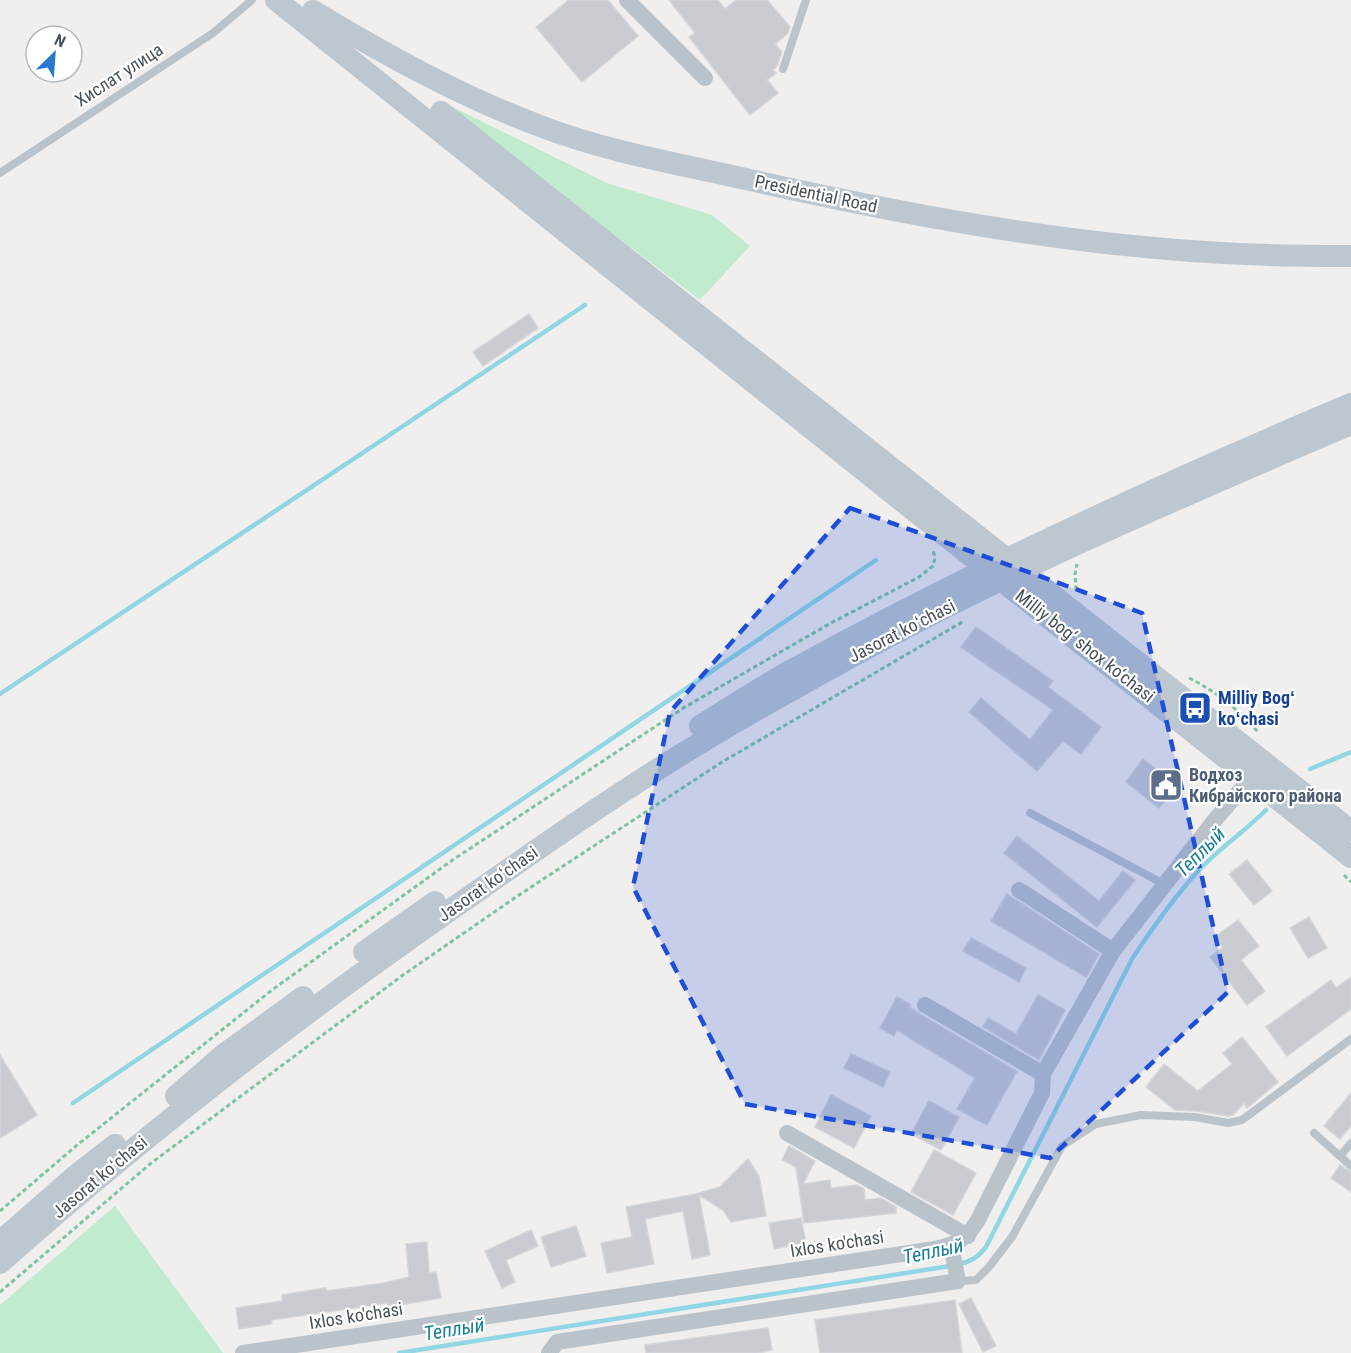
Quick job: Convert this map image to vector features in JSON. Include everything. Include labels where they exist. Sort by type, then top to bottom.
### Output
[{"type":"main road","points":[[276,0],[1004,570]]},
{"type":"main road","points":[[306,5],[1004,570]]},
{"type":"main road","name":"Presidential Road","points":[[306,5],[388,56],[463,93],[543,128],[626,152],[828,197],[1008,230],[1142,247],[1270,255],[1351,256]]},
{"type":"main road","points":[[1004,570],[1250,447],[1351,404]]},
{"type":"main road","points":[[1004,570],[1351,424]]},
{"type":"main road","name":"Milliy bog‘ shox ko‘chasi","points":[[1004,570],[1251,778],[1347,866]]},
{"type":"main road","name":"Milliy bog‘ shox ko‘chasi","points":[[1004,570],[1351,831]]},
{"type":"main road","name":"Jasorat koʻchasi","points":[[0,1242],[74,1177],[154,1114],[222,1056],[401,925],[674,741],[783,675],[1004,570]]},
{"type":"main road","name":"Jasorat koʻchasi","points":[[0,1263],[195,1099],[321,1002],[511,868],[704,741],[850,657],[938,611],[1004,570]]},
{"type":"street","points":[[627,0],[705,78]]},
{"type":"street","points":[[787,1133],[968,1236],[978,1221],[1042,1093],[1044,1074],[1113,951],[1214,821],[1251,778]]},
{"type":"street","points":[[1019,891],[1113,951]]},
{"type":"street","points":[[925,1005],[1044,1074]]},
{"type":"street","name":"Ixlos ko'chasi","points":[[243,1353],[951,1245],[968,1236]]},
{"type":"street","points":[[549,1353],[556,1342],[958,1281],[951,1245]]},
{"type":"lane","name":"Хислат улица","points":[[0,173],[213,33],[252,0]]},
{"type":"lane","points":[[783,69],[806,0]]},
{"type":"lane","points":[[1030,813],[1164,884]]},
{"type":"lane","points":[[958,1281],[976,1280],[989,1267],[1011,1237],[1062,1146],[1096,1124],[1141,1115],[1195,1117],[1228,1123],[1242,1120],[1351,1039]]},
{"type":"lane","points":[[1314,1133],[1351,1166]]},
{"type":"lane","points":[[1340,1156],[1351,1143]]},
{"type":"path","points":[[0,1211],[76,1146],[272,990],[454,860],[685,707],[831,623],[919,577],[933,566],[934,551],[927,545]]},
{"type":"path","points":[[0,1292],[150,1164],[403,975],[558,869],[722,762],[973,616]]},
{"type":"path","points":[[1347,866],[1351,882]]},
{"type":"highlighted area","points":[[850,508],[1142,613],[1228,992],[1050,1158],[745,1104],[633,887],[670,712]]},
{"type":"green space","points":[[436,99],[607,183],[712,215],[750,246],[700,300]]},
{"type":"green space","points":[[115,1206],[223,1353],[0,1353],[0,1305]]},
{"type":"building","points":[[569,0],[608,0],[638,36],[582,82],[536,27]]},
{"type":"building","points":[[669,0],[718,0],[725,9],[736,0],[767,0],[790,27],[788,33],[775,44],[782,52],[773,70],[776,73],[767,80],[778,93],[750,115],[689,37],[695,33]]},
{"type":"building","points":[[529,314],[538,328],[483,366],[473,352]]},
{"type":"building","points":[[976,627],[1053,681],[1048,687],[1101,727],[1081,754],[1063,741],[1037,771],[969,712],[981,698],[1030,740],[1053,710],[961,647]]},
{"type":"building","points":[[1143,759],[1177,786],[1159,808],[1126,782]]},
{"type":"building","points":[[1017,836],[1099,901],[1123,871],[1135,880],[1097,927],[1004,853]]},
{"type":"building","points":[[1247,860],[1272,891],[1254,905],[1229,874]]},
{"type":"building","points":[[1007,894],[1099,954],[1086,977],[991,921]]},
{"type":"building","points":[[1309,917],[1327,948],[1308,958],[1290,928]]},
{"type":"building","points":[[1238,920],[1259,946],[1241,960],[1265,991],[1247,1005],[1210,957],[1223,947],[1215,937]]},
{"type":"building","points":[[971,938],[1026,968],[1019,982],[963,951]]},
{"type":"building","points":[[1351,977],[1351,1009],[1287,1056],[1266,1027],[1331,980],[1336,988]]},
{"type":"building","points":[[1038,995],[1065,1010],[1039,1060],[983,1027],[988,1018],[1016,1034]]},
{"type":"building","points":[[897,997],[911,1005],[909,1007],[920,1014],[1017,1071],[987,1125],[957,1109],[975,1078],[897,1030],[894,1036],[880,1028]]},
{"type":"building","points":[[1242,1037],[1278,1082],[1247,1108],[1244,1103],[1233,1115],[1228,1116],[1175,1110],[1146,1087],[1164,1064],[1198,1091],[1232,1064],[1223,1053]]},
{"type":"building","points":[[851,1054],[890,1072],[883,1087],[844,1068]]},
{"type":"building","points":[[0,1055],[37,1115],[0,1138]]},
{"type":"building","points":[[1351,1093],[1351,1126],[1340,1139],[1324,1126]]},
{"type":"building","points":[[831,1095],[871,1116],[854,1148],[815,1127]]},
{"type":"building","points":[[929,1101],[959,1117],[941,1150],[911,1134]]},
{"type":"building","points":[[789,1146],[815,1161],[803,1184],[830,1180],[831,1188],[857,1185],[864,1189],[865,1200],[881,1198],[896,1207],[896,1213],[804,1223],[796,1167],[782,1160]]},
{"type":"building","points":[[934,1150],[976,1173],[953,1215],[911,1192]]},
{"type":"building","points":[[748,1159],[759,1176],[766,1216],[731,1222],[723,1210],[699,1195],[710,1255],[692,1259],[683,1211],[645,1219],[654,1264],[607,1273],[601,1243],[632,1237],[626,1207],[696,1194],[720,1187]]},
{"type":"building","points":[[1340,1165],[1351,1172],[1351,1192],[1331,1178]]},
{"type":"building","points":[[801,1218],[806,1243],[774,1249],[769,1223]]},
{"type":"building","points":[[576,1226],[586,1256],[551,1267],[541,1237]]},
{"type":"building","points":[[531,1230],[538,1246],[506,1260],[515,1282],[502,1288],[485,1251]]},
{"type":"building","points":[[427,1242],[429,1273],[436,1272],[441,1298],[388,1307],[388,1303],[271,1320],[272,1324],[239,1329],[236,1308],[282,1301],[282,1295],[326,1288],[326,1291],[384,1283],[409,1277],[406,1244]]},
{"type":"building","points":[[971,1298],[996,1346],[983,1352],[959,1304]]},
{"type":"building","points":[[955,1300],[962,1353],[820,1353],[815,1320]]},
{"type":"building","points":[[768,1328],[772,1350],[758,1353],[646,1353],[645,1345]]},
{"type":"waterway","points":[[0,694],[585,305]]},
{"type":"waterway","points":[[73,1103],[876,560]]},
{"type":"waterway","name":"Теплый","points":[[1310,769],[1351,752]]},
{"type":"waterway","name":"Теплый","points":[[958,1264],[974,1258],[986,1247],[1132,959],[1148,935],[1200,869],[1266,810]]},
{"type":"waterway","name":"Теплый","points":[[399,1353],[950,1266]]},
{"type":"place","name":"Milliy Bogʻ koʻchasi","points":[[1195,708]]},
{"type":"place","name":"Водхоз Кибрайского района","points":[[1166,785]]}]
